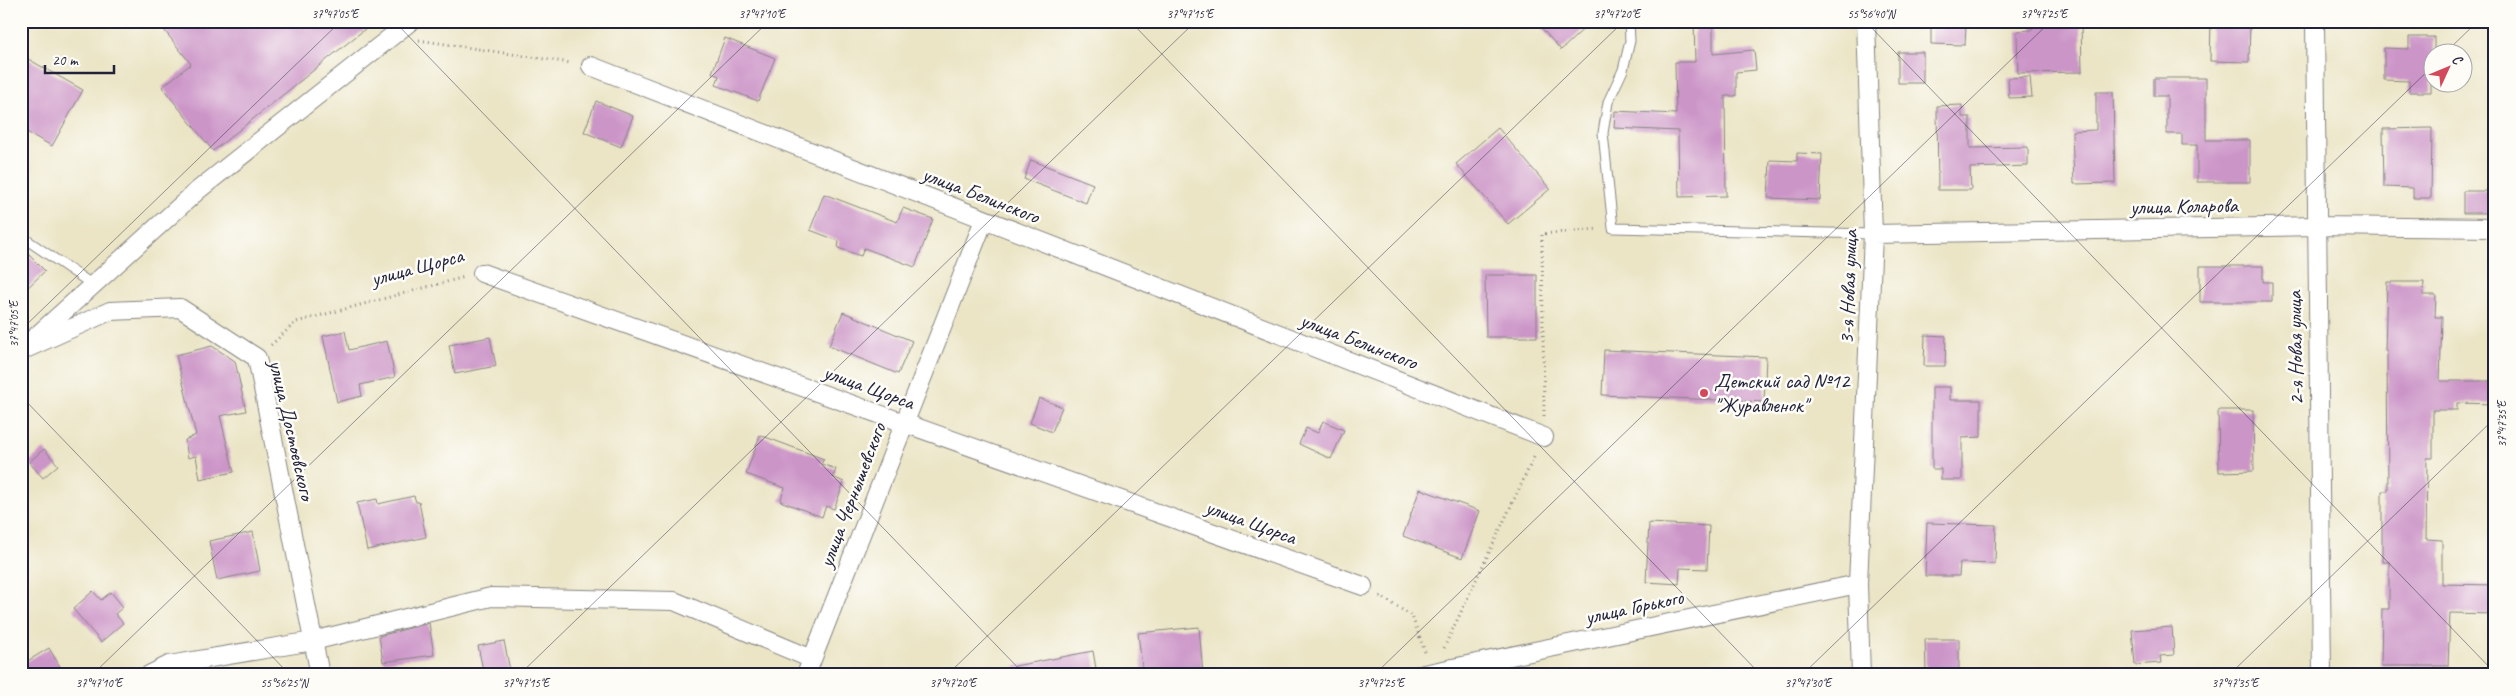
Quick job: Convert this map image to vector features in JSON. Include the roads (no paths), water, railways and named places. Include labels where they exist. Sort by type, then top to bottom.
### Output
[{"type":"street","points":[[21,350],[197,191],[410,21]]},
{"type":"street","name":"3-я Новая улица","points":[[1861,675],[1858,584],[1873,234],[1866,21]]},
{"type":"street","name":"2-я Новая улица","points":[[2315,21],[2322,675]]},
{"type":"street","name":"улица Белинского","points":[[591,66],[1544,437]]},
{"type":"street","name":"улица Чернышевского","points":[[809,667],[984,220]]},
{"type":"street","name":"улица Коларова","points":[[1873,234],[2316,226],[2495,228]]},
{"type":"street","name":"улица Щорса","points":[[482,273],[1364,586]]},
{"type":"street","name":"улица Достоевского","points":[[21,350],[110,311],[180,308],[257,358],[320,675]]},
{"type":"street","name":"улица Горького","points":[[1426,673],[1858,584]]},
{"type":"street","points":[[148,675],[168,665],[313,641],[491,597],[674,601],[809,667]]},
{"type":"lane","points":[[1629,21],[1630,41],[1623,70],[1608,102],[1602,133],[1613,228],[1873,234]]},
{"type":"lane","points":[[21,236],[93,285]]},
{"type":"place","name":"Детский сад №12 \"Журавленок\"","points":[[1704,393]]}]
